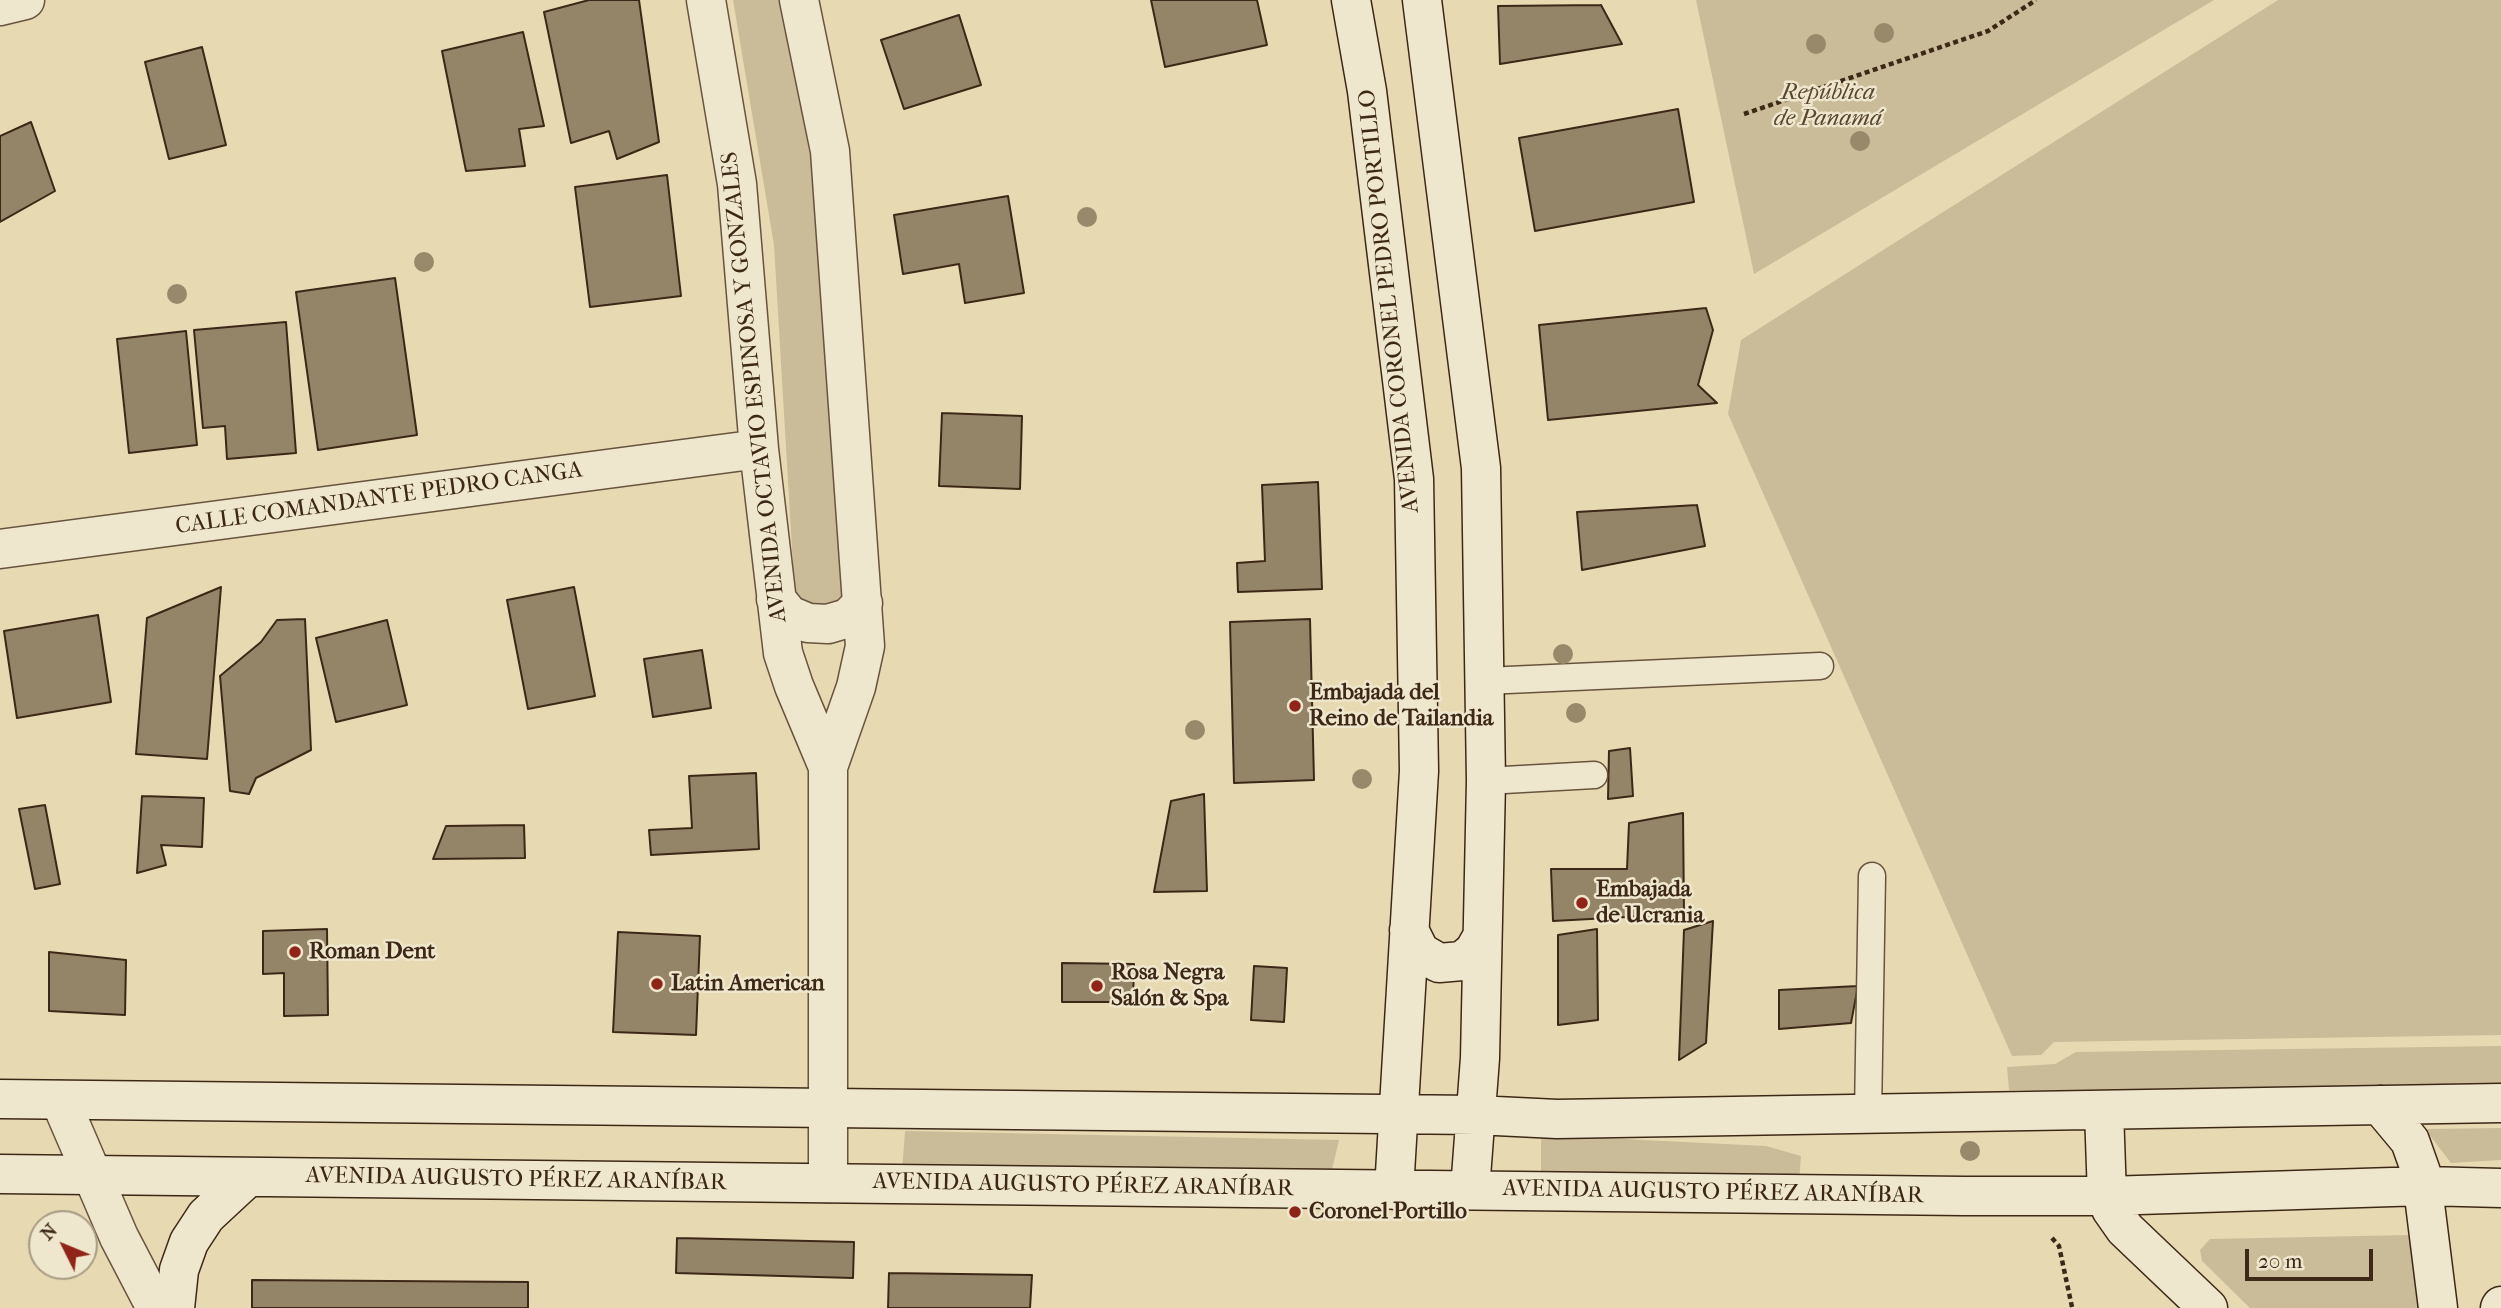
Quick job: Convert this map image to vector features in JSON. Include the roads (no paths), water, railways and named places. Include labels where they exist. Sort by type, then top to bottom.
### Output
[{"type":"main road","points":[[0,6],[25,0]]},
{"type":"main road","name":"AVENIDA OCTAVIO ESPINOSA Y GONZALES","points":[[706,0],[737,184],[759,449],[783,653],[828,767]]},
{"type":"main road","name":"AVENIDA OCTAVIO ESPINOSA Y GONZALES","points":[[799,0],[830,151],[865,646],[856,687],[828,767],[828,1183]]},
{"type":"main road","name":"AVENIDA CORONEL PEDRO PORTILLO","points":[[1351,0],[1367,91],[1414,479],[1419,771],[1401,1115],[1394,1189]]},
{"type":"main road","points":[[1422,0],[1482,468],[1486,781],[1476,1115],[1470,1190]]},
{"type":"main road","name":"CALLE COMANDANTE PEDRO CANGA","points":[[0,549],[759,449]]},
{"type":"main road","points":[[776,599],[789,615],[808,624],[828,624],[848,618],[863,603]]},
{"type":"main road","points":[[1409,930],[1416,946],[1426,957],[1447,964],[1468,956],[1482,937]]},
{"type":"main road","points":[[0,1099],[1476,1115],[1557,1119],[2501,1103]]},
{"type":"main road","points":[[60,1100],[119,1237],[156,1308]]},
{"type":"main road","points":[[2379,1105],[2410,1141],[2424,1186],[2438,1308]]},
{"type":"main road","points":[[2104,1111],[2107,1196],[2111,1209],[2125,1229],[2208,1308]]},
{"type":"main road","name":"AVENIDA AUGUSTO PÉREZ ARANÍBAR","points":[[0,1174],[2107,1196],[2424,1186],[2501,1188]]},
{"type":"main road","points":[[175,1308],[180,1270],[189,1242],[206,1216],[248,1177]]},
{"type":"lane","points":[[1485,681],[1820,666]]},
{"type":"lane","points":[[1486,781],[1594,775]]},
{"type":"lane","points":[[1868,1114],[1872,876]]},
{"type":"place","name":"Embajada del Reino de Tailandia","points":[[1295,706]]},
{"type":"place","name":"Embajada de Ucrania","points":[[1582,903]]},
{"type":"place","name":"Roman Dent","points":[[295,952]]},
{"type":"place","name":"Latin American","points":[[657,984]]},
{"type":"place","name":"Rosa Negra Salón & Spa","points":[[1097,986]]},
{"type":"place","name":"Coronel Portillo","points":[[1295,1212]]},
{"type":"park label","name":"República de Panamá","points":[[1828,106]]}]
